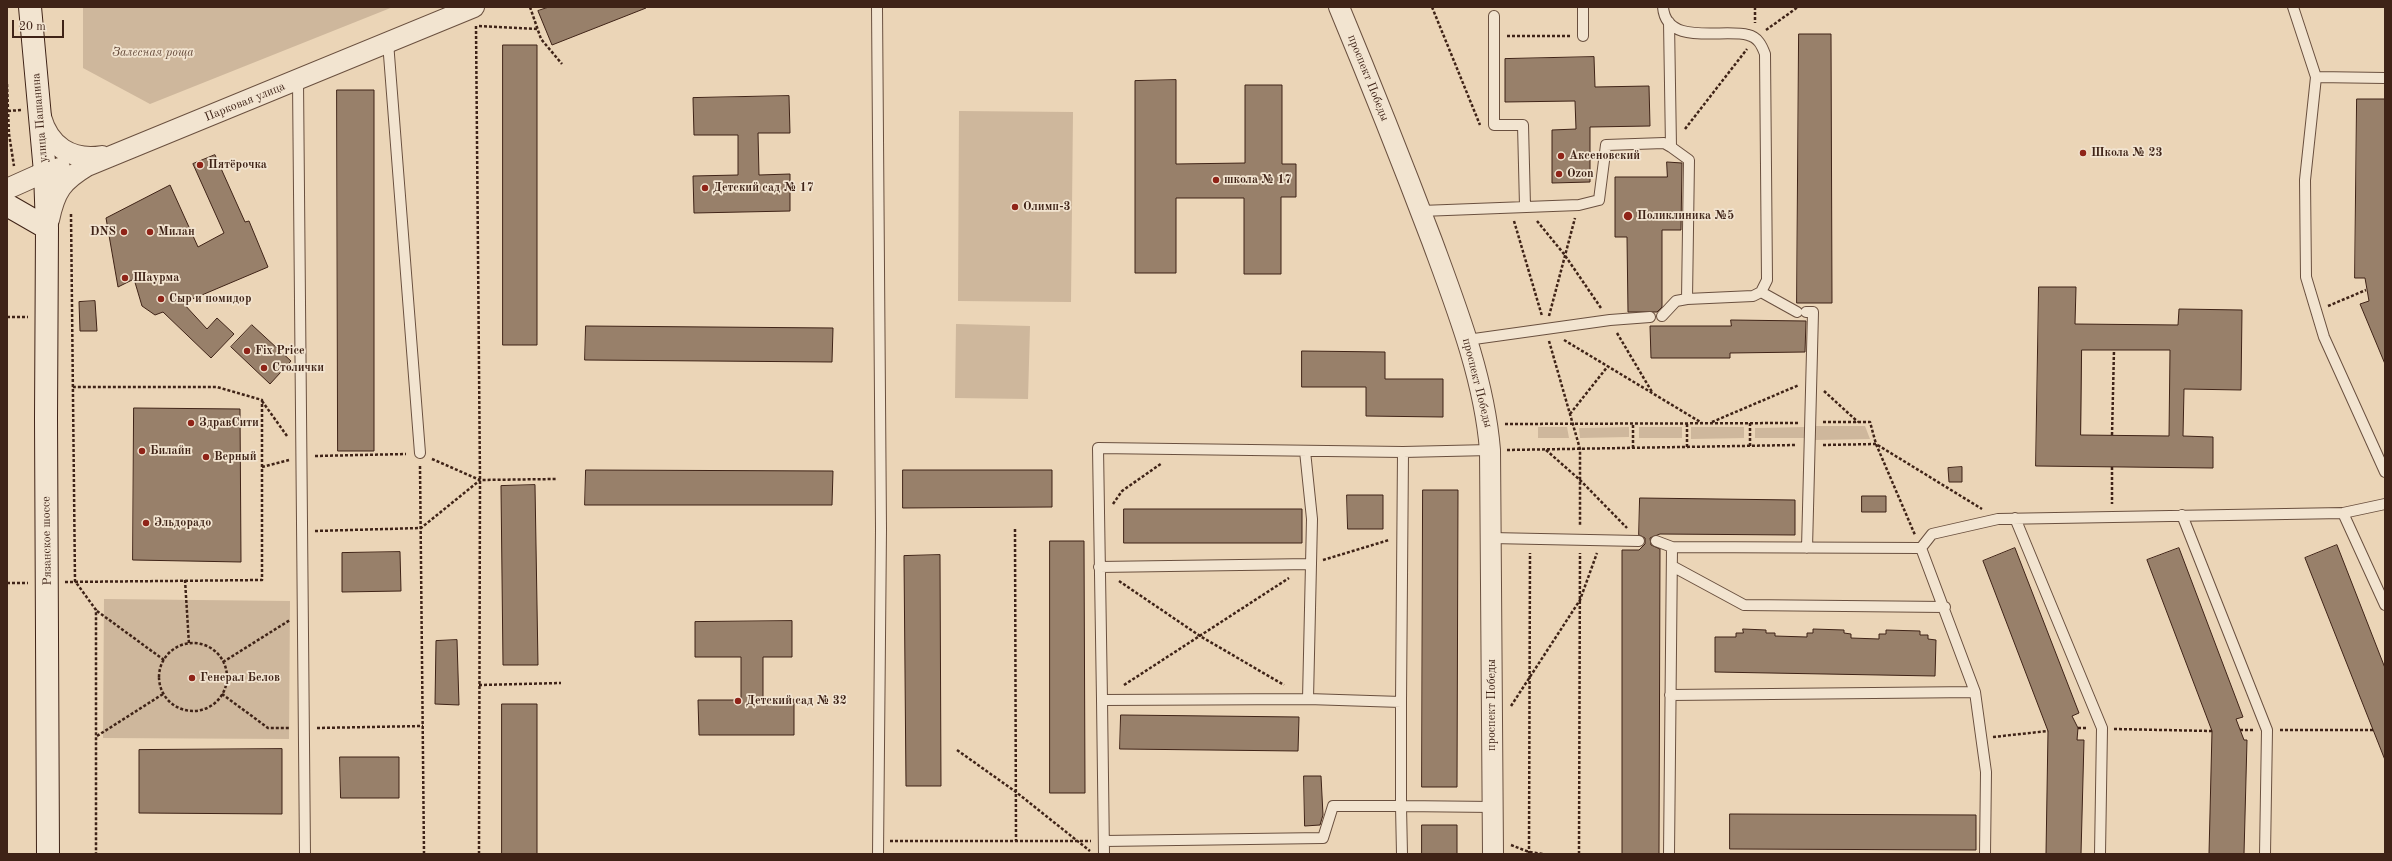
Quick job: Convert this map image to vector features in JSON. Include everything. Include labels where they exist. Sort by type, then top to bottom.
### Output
[{"type":"main road","name":"улица Пашанина","points":[[30,7],[45,172],[47,228]]},
{"type":"main road","points":[[7,205],[47,228]]},
{"type":"main road","name":"Рязанское шоссе","points":[[47,228],[46,418],[48,583],[48,854]]},
{"type":"street","name":"проспект Победы","points":[[1339,7],[1421,211],[1460,315],[1480,387],[1488,424],[1490,450],[1493,846]]},
{"type":"street","name":"Парковая улица","points":[[47,228],[53,201],[63,183],[88,166],[114,154],[298,81],[388,42],[473,14]]},
{"type":"street","points":[[39,109],[45,130],[63,152],[93,158],[114,154]]},
{"type":"street","points":[[7,189],[45,172],[114,154]]},
{"type":"lane","points":[[877,7],[880,530],[878,854]]},
{"type":"lane","points":[[1583,7],[1583,36]]},
{"type":"lane","points":[[1663,7],[1669,22],[1670,147]]},
{"type":"lane","points":[[2293,7],[2316,77],[2305,180],[2306,277],[2324,337],[2385,472]]},
{"type":"lane","points":[[1494,16],[1494,125],[1523,125],[1525,206]]},
{"type":"lane","points":[[1669,22],[1678,29],[1692,33],[1748,34],[1762,45],[1766,54],[1767,280],[1761,292]]},
{"type":"lane","points":[[388,42],[420,453]]},
{"type":"lane","points":[[2316,77],[2385,78]]},
{"type":"lane","points":[[298,81],[305,854]]},
{"type":"lane","points":[[1421,211],[1579,205],[1599,200],[1606,145],[1664,142],[1689,160],[1686,299]]},
{"type":"lane","points":[[1662,316],[1676,301],[1686,299],[1742,298],[1761,292],[1802,312],[1813,312],[1807,548]]},
{"type":"lane","points":[[1467,340],[1610,320],[1650,317]]},
{"type":"lane","points":[[1104,854],[1098,448],[1403,452],[1490,450]]},
{"type":"lane","points":[[1305,451],[1312,519],[1308,699]]},
{"type":"lane","points":[[1402,854],[1401,702],[1403,452]]},
{"type":"lane","points":[[1921,548],[1932,534],[1998,519],[2342,513],[2385,504]]},
{"type":"lane","points":[[2342,513],[2385,605]]},
{"type":"lane","points":[[2182,516],[2267,730],[2266,854]]},
{"type":"lane","points":[[2015,518],[2102,728],[2100,854]]},
{"type":"lane","points":[[1491,538],[1602,539],[1639,541]]},
{"type":"lane","points":[[1656,541],[1672,547],[1921,548]]},
{"type":"lane","points":[[1669,854],[1672,547]]},
{"type":"lane","points":[[1921,548],[1945,607],[1975,692],[1986,772],[1986,854]]},
{"type":"lane","points":[[1099,567],[1311,564]]},
{"type":"lane","points":[[1672,566],[1744,605],[1945,607]]},
{"type":"lane","points":[[1670,695],[1975,692]]},
{"type":"lane","points":[[1102,700],[1308,699],[1401,702]]},
{"type":"lane","points":[[1104,841],[1322,838],[1334,806],[1493,808]]},
{"type":"path","points":[[530,7],[541,39],[562,64]]},
{"type":"path","points":[[1432,7],[1480,125],[1494,125]]},
{"type":"path","points":[[1670,147],[1755,38],[1798,7]]},
{"type":"path","points":[[479,854],[480,480],[473,14],[538,29]]},
{"type":"path","points":[[1494,36],[1583,36]]},
{"type":"path","points":[[7,84],[8,133],[14,170]]},
{"type":"path","points":[[1579,205],[1564,254],[1546,329],[1702,423]]},
{"type":"path","points":[[71,206],[75,581],[96,610],[164,660]]},
{"type":"path","points":[[1525,206],[1564,254],[1610,320],[1653,393]]},
{"type":"path","points":[[2316,311],[2366,290]]},
{"type":"path","points":[[2112,436],[2114,350]]},
{"type":"path","points":[[1570,414],[1608,366]]},
{"type":"path","points":[[1709,423],[1812,379],[1858,422]]},
{"type":"path","points":[[72,387],[217,387],[262,400],[301,456]]},
{"type":"path","points":[[7,583],[262,580],[262,400]]},
{"type":"path","points":[[1488,424],[1870,422],[1876,444],[1921,548]]},
{"type":"path","points":[[1687,423],[1687,447]]},
{"type":"path","points":[[1750,423],[1750,446]]},
{"type":"path","points":[[1632,448],[1633,424]]},
{"type":"path","points":[[1490,450],[1876,444],[1998,519]]},
{"type":"path","points":[[1098,526],[1122,491],[1180,449]]},
{"type":"path","points":[[1546,450],[1580,480],[1639,541]]},
{"type":"path","points":[[420,453],[424,854]]},
{"type":"path","points":[[262,467],[301,456],[420,453],[480,480],[556,479]]},
{"type":"path","points":[[2112,467],[2112,517]]},
{"type":"path","points":[[303,531],[421,528],[480,480]]},
{"type":"path","points":[[1015,529],[1016,841]]},
{"type":"path","points":[[1102,700],[1311,564],[1402,536]]},
{"type":"path","points":[[1529,853],[1531,676],[1530,538]]},
{"type":"path","points":[[1510,708],[1580,600],[1602,539]]},
{"type":"path","points":[[1099,567],[1200,636],[1308,699]]},
{"type":"path","points":[[185,580],[189,644]]},
{"type":"path","points":[[96,610],[96,854]]},
{"type":"path","points":[[223,662],[302,612]]},
{"type":"path","points":[[189,644],[206,646],[214,651],[223,662],[227,677],[222,694],[214,704],[206,709],[188,711],[172,705],[163,694],[159,682],[159,673],[164,660],[172,650],[189,644]]},
{"type":"path","points":[[479,685],[561,683]]},
{"type":"path","points":[[96,736],[163,694]]},
{"type":"path","points":[[222,694],[268,728],[423,726]]},
{"type":"path","points":[[2078,728],[2212,731]]},
{"type":"path","points":[[2240,730],[2373,730]]},
{"type":"path","points":[[1982,738],[2048,731]]},
{"type":"path","points":[[957,750],[1016,792],[1094,854]]},
{"type":"path","points":[[878,842],[1104,841]]},
{"type":"path","points":[[1493,846],[1529,853],[1544,854]]},
{"type":"green space","name":"Залесная роща","points":[[83,7],[393,7],[150,104],[83,68]]},
{"type":"green space","name":"Олимп-3","points":[[959,111],[1073,112],[1071,302],[958,301]]},
{"type":"green space","points":[[956,324],[1030,326],[1028,399],[955,398]]},
{"type":"green space","points":[[1814,426],[1865,426],[1870,439],[1813,440]]},
{"type":"green space","points":[[1538,427],[1567,427],[1569,438],[1538,438]]},
{"type":"green space","points":[[1629,427],[1629,437],[1580,438],[1579,428]]},
{"type":"green space","points":[[1639,427],[1682,427],[1682,438],[1639,438]]},
{"type":"green space","points":[[1691,427],[1744,427],[1744,438],[1691,439]]},
{"type":"green space","points":[[1805,427],[1804,438],[1755,438],[1755,428]]},
{"type":"green space","points":[[104,599],[290,601],[289,739],[103,738]]},
{"type":"building","points":[[549,7],[646,8],[552,45],[538,11]]},
{"type":"building","points":[[1799,34],[1831,34],[1832,303],[1797,303]]},
{"type":"building","points":[[503,45],[537,45],[537,345],[503,345]]},
{"type":"building","points":[[1594,57],[1595,87],[1649,86],[1650,126],[1590,127],[1590,182],[1552,183],[1552,130],[1576,129],[1575,101],[1505,102],[1505,59]]},
{"type":"building","name":"школа № 17","points":[[1176,80],[1176,164],[1245,163],[1245,85],[1282,85],[1282,164],[1296,164],[1296,197],[1281,197],[1281,274],[1244,274],[1244,198],[1176,198],[1176,273],[1135,273],[1135,81]]},
{"type":"building","points":[[337,90],[374,90],[374,451],[338,451]]},
{"type":"building","points":[[789,96],[790,133],[758,133],[759,175],[790,174],[790,211],[694,213],[693,176],[738,175],[738,135],[694,135],[693,98]]},
{"type":"building","points":[[2357,99],[2385,99],[2385,364],[2360,304],[2369,301],[2365,278],[2355,278]]},
{"type":"building","points":[[215,155],[245,222],[249,221],[268,267],[183,303],[207,329],[217,318],[234,334],[211,358],[163,312],[155,315],[142,306],[134,279],[118,287],[106,218],[170,185],[198,247],[224,233],[193,164]]},
{"type":"building","points":[[1667,162],[1682,163],[1681,230],[1662,230],[1662,307],[1657,312],[1628,312],[1627,237],[1615,237],[1615,177],[1667,177]]},
{"type":"building","points":[[2039,287],[2076,287],[2075,324],[2178,325],[2179,309],[2242,310],[2241,390],[2184,389],[2183,436],[2213,437],[2213,468],[2036,466]],"holes":[[[2082,350],[2170,350],[2169,436],[2081,435]]]},
{"type":"building","points":[[95,301],[97,331],[80,331],[79,302]]},
{"type":"building","points":[[1731,320],[1806,321],[1805,352],[1730,353],[1730,358],[1651,358],[1650,326],[1731,326]]},
{"type":"building","points":[[252,325],[291,361],[270,384],[231,347]]},
{"type":"building","points":[[586,326],[833,328],[832,362],[585,360]]},
{"type":"building","points":[[1302,351],[1385,352],[1385,379],[1443,379],[1443,417],[1366,416],[1366,387],[1302,387]]},
{"type":"building","points":[[134,408],[240,409],[241,562],[133,560]]},
{"type":"building","points":[[1962,467],[1962,482],[1949,482],[1948,468]]},
{"type":"building","points":[[586,470],[833,471],[832,505],[585,505]]},
{"type":"building","points":[[903,470],[1052,470],[1052,507],[903,508]]},
{"type":"building","points":[[535,485],[538,665],[503,665],[501,486]]},
{"type":"building","points":[[1423,490],[1458,490],[1457,787],[1422,787]]},
{"type":"building","points":[[1347,495],[1383,495],[1383,529],[1348,529]]},
{"type":"building","points":[[1862,496],[1886,496],[1886,512],[1862,512]]},
{"type":"building","points":[[1640,498],[1795,500],[1795,535],[1660,534],[1650,538],[1651,545],[1660,549],[1659,854],[1622,854],[1622,550],[1639,550],[1645,544],[1645,538],[1639,535]]},
{"type":"building","points":[[1124,509],[1302,509],[1302,543],[1124,543]]},
{"type":"building","points":[[1050,541],[1084,541],[1085,793],[1050,793]]},
{"type":"building","points":[[2337,545],[2385,668],[2385,760],[2305,558]]},
{"type":"building","points":[[2015,548],[2079,713],[2072,716],[2078,728],[2077,740],[2084,740],[2081,854],[2046,854],[2048,731],[1983,561]]},
{"type":"building","points":[[2179,548],[2243,717],[2236,719],[2244,740],[2247,740],[2244,854],[2209,854],[2212,731],[2147,560]]},
{"type":"building","points":[[400,552],[401,591],[342,592],[342,553]]},
{"type":"building","points":[[940,555],[941,786],[906,786],[904,556]]},
{"type":"building","points":[[792,621],[792,657],[763,657],[763,699],[794,699],[794,735],[699,735],[698,700],[741,700],[741,657],[695,657],[695,622]]},
{"type":"building","points":[[1743,629],[1766,630],[1766,633],[1775,633],[1775,636],[1807,637],[1807,633],[1813,633],[1813,629],[1844,630],[1844,633],[1851,634],[1851,638],[1879,639],[1879,634],[1886,634],[1886,630],[1920,631],[1920,635],[1928,635],[1928,639],[1936,640],[1935,676],[1715,672],[1715,637],[1736,637],[1736,633],[1743,633]]},
{"type":"building","points":[[457,640],[459,705],[435,704],[436,641]]},
{"type":"building","points":[[502,704],[537,704],[537,854],[502,854]]},
{"type":"building","points":[[1121,715],[1299,717],[1298,751],[1120,749]]},
{"type":"building","points":[[282,749],[282,814],[139,813],[139,750]]},
{"type":"building","points":[[340,757],[399,757],[399,798],[341,798]]},
{"type":"building","points":[[1304,776],[1321,776],[1323,815],[1320,825],[1305,826]]},
{"type":"building","points":[[1730,814],[1976,815],[1976,850],[1730,849]]},
{"type":"building","points":[[1422,825],[1457,825],[1457,854],[1422,854]]},
{"type":"place","name":"Школа № 23","points":[[2083,153]]},
{"type":"place","name":"Аксеновский","points":[[1561,156]]},
{"type":"place","name":"Пятёрочка","points":[[200,165]]},
{"type":"place","name":"Ozon","points":[[1559,174]]},
{"type":"place","name":"школа № 17","points":[[1216,180]]},
{"type":"place","name":"Детский сад № 17","points":[[705,188]]},
{"type":"place","name":"Олимп-3","points":[[1015,207]]},
{"type":"place","name":"Поликлиника №5","points":[[1628,216]]},
{"type":"place","name":"DNS","points":[[124,232]]},
{"type":"place","name":"Милан","points":[[150,232]]},
{"type":"place","name":"Шаурма","points":[[125,278]]},
{"type":"place","name":"Сыр и помидор","points":[[161,299]]},
{"type":"place","name":"Fix Price","points":[[247,351]]},
{"type":"place","name":"Столички","points":[[264,368]]},
{"type":"place","name":"ЗдравСити","points":[[191,423]]},
{"type":"place","name":"Билайн","points":[[142,451]]},
{"type":"place","name":"Верный","points":[[206,457]]},
{"type":"place","name":"Эльдорадо","points":[[146,523]]},
{"type":"place","name":"Генерал Белов","points":[[192,678]]},
{"type":"place","name":"Детский сад № 32","points":[[738,701]]}]
